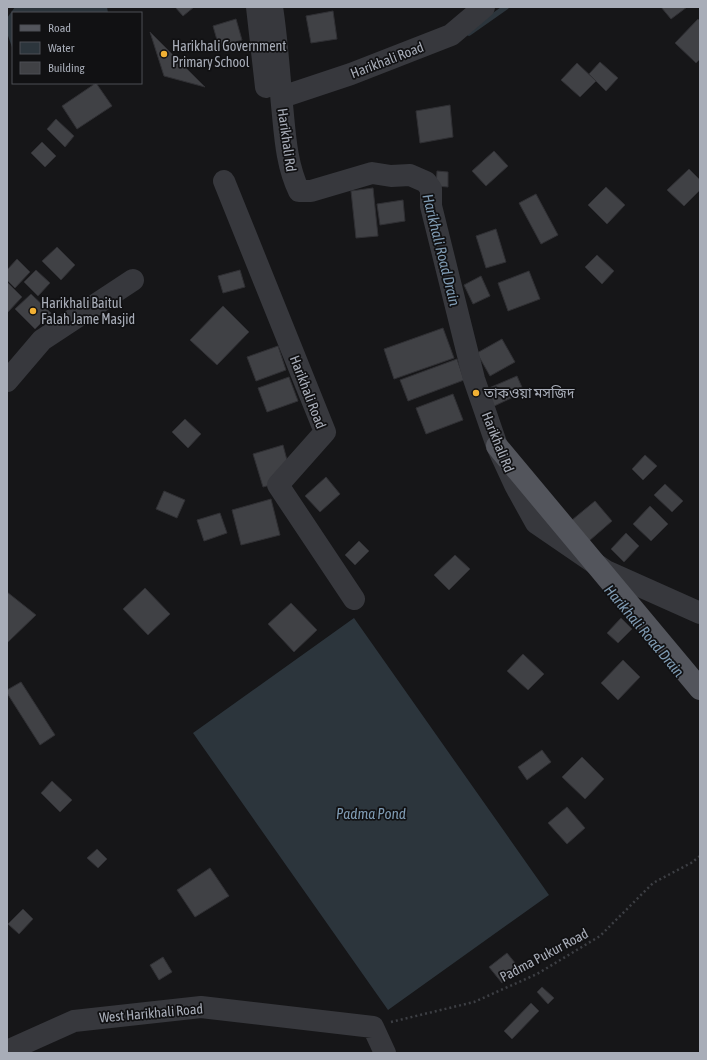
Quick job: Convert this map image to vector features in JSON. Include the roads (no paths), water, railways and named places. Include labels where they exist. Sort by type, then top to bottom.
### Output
[{"type":"main road","points":[[497,446],[700,689]]},
{"type":"street","points":[[257,7],[270,125]]},
{"type":"street","name":"Harikhali Rd","points":[[272,7],[287,156],[293,179],[299,191],[311,191],[372,173],[391,176],[410,175],[426,182],[431,189],[431,206],[474,379],[497,446],[536,523],[606,571],[700,613]]},
{"type":"street","name":"Harikhali Road","points":[[282,97],[351,74],[451,35],[484,7]]},
{"type":"street","name":"Harikhali Road","points":[[224,181],[325,432],[278,485],[354,599]]},
{"type":"street","points":[[7,381],[42,340],[133,280]]},
{"type":"street","name":"West Harikhali Road","points":[[7,1051],[74,1021],[202,1007],[373,1027],[385,1053]]},
{"type":"water","points":[[15,7],[107,7],[108,12],[12,12],[12,47],[7,33],[7,18]]},
{"type":"water","name":"Padma Pond","points":[[354,618],[549,895],[388,1010],[193,733]]},
{"type":"waterway","points":[[469,33],[506,7]]},
{"type":"place","name":"Harikhali Government Primary School","points":[[164,54]]},
{"type":"place","name":"Harikhali Baitul Falah Jame Masjid","points":[[33,311]]},
{"type":"place","name":"তাকওয়া মসজিদ","points":[[476,393]]},
{"type":"water label","name":"Harikhali Road Drain","points":[[441,250]]},
{"type":"water label","name":"Harikhali Road Drain","points":[[644,631]]}]
